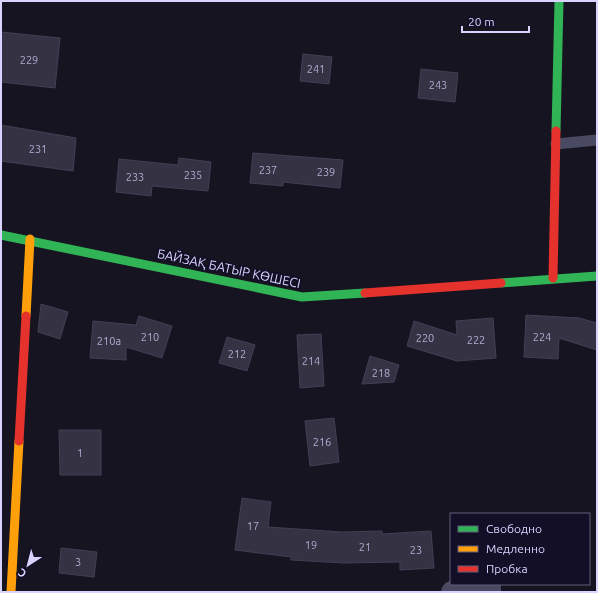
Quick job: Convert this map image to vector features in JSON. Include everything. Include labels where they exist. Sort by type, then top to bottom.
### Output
[{"type":"street","points":[[553,278],[559,1]]},
{"type":"street","name":"БАЙЗАҚ БАТЫР КӨШЕСІ","points":[[1,235],[30,239],[302,297],[597,276]]},
{"type":"street","points":[[11,592],[30,239]]},
{"type":"street","points":[[452,592],[490,589]]},
{"type":"lane","points":[[556,144],[597,140]]},
{"type":"building","points":[[1,32],[60,38],[55,88],[1,82]]},
{"type":"building","points":[[303,54],[332,57],[329,84],[300,81]]},
{"type":"building","points":[[421,69],[458,73],[455,102],[418,98]]},
{"type":"building","points":[[1,125],[76,138],[73,171],[1,161]]},
{"type":"building","points":[[253,153],[343,160],[340,188],[283,182],[283,186],[250,183]]},
{"type":"building","points":[[179,158],[211,162],[208,191],[152,186],[151,196],[116,192],[119,159],[178,165]]},
{"type":"building","points":[[41,304],[68,312],[60,339],[38,332]]},
{"type":"building","points":[[526,315],[579,318],[597,323],[597,350],[559,338],[558,359],[524,357]]},
{"type":"building","points":[[139,316],[172,326],[162,358],[126,347],[126,360],[90,358],[93,321],[136,325]]},
{"type":"building","points":[[493,318],[496,358],[457,361],[407,346],[414,321],[457,335],[456,321]]},
{"type":"building","points":[[321,334],[324,386],[300,388],[297,335]]},
{"type":"building","points":[[227,337],[255,345],[247,371],[219,363]]},
{"type":"building","points":[[370,356],[399,365],[394,382],[362,384]]},
{"type":"building","points":[[334,418],[339,462],[310,466],[305,421]]},
{"type":"building","points":[[59,430],[101,430],[101,475],[60,475]]},
{"type":"building","points":[[242,498],[271,502],[268,527],[342,532],[382,531],[382,534],[431,531],[434,568],[400,570],[400,562],[344,563],[291,560],[291,557],[235,550]]},
{"type":"building","points":[[61,548],[97,552],[94,577],[59,573]]},
{"type":"traffic: fast","points":[[556,131],[559,1]]},
{"type":"traffic: fast","points":[[1,235],[302,297],[365,293]]},
{"type":"traffic: fast","points":[[501,283],[597,276]]},
{"type":"traffic: slow","points":[[26,316],[30,239]]},
{"type":"traffic: slow","points":[[11,592],[19,441]]},
{"type":"traffic: jam","points":[[553,278],[556,131]]},
{"type":"traffic: jam","points":[[365,293],[501,283]]},
{"type":"traffic: jam","points":[[19,441],[26,316]]}]
